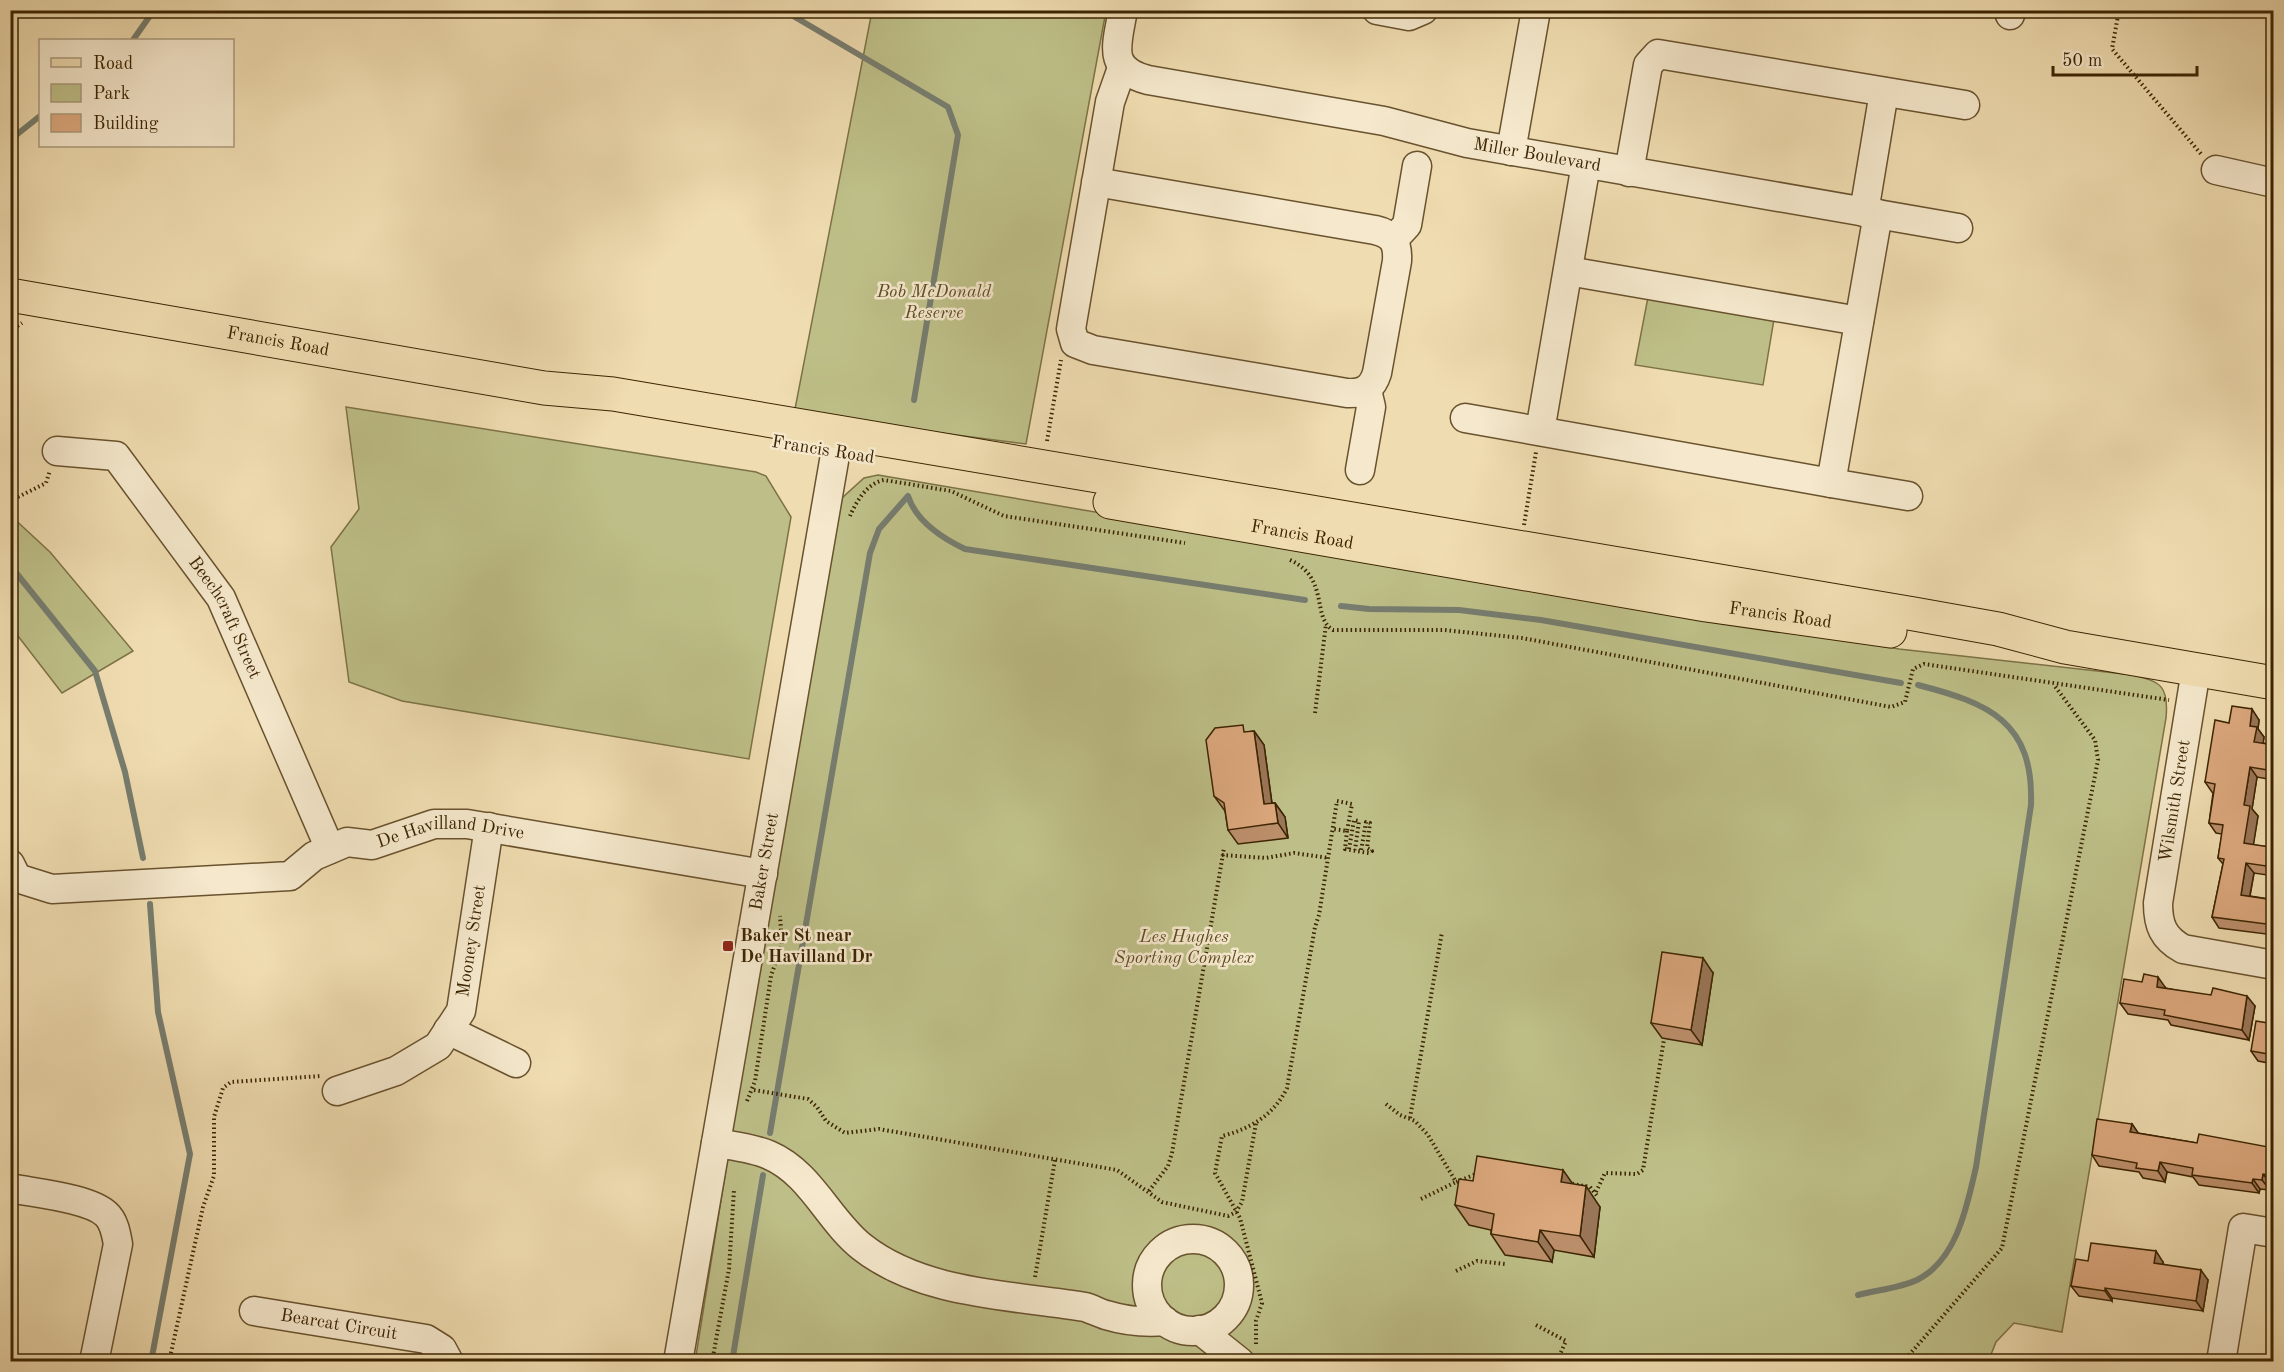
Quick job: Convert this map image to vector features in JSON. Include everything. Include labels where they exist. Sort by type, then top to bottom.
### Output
[{"type":"main road","name":"Francis Road","points":[[18,308],[544,388],[609,408],[700,429],[838,442],[1913,624],[1998,629],[2065,647],[2274,683]]},
{"type":"street","points":[[1123,10],[1117,46],[1122,68],[1111,95],[1071,329],[1073,339],[1081,347],[1127,356],[1347,393],[1367,390]]},
{"type":"street","points":[[1377,10],[1409,16],[1423,10]]},
{"type":"street","points":[[1511,151],[1536,10]]},
{"type":"street","points":[[1629,172],[1648,65],[1658,54],[1965,105]]},
{"type":"street","name":"Miller Boulevard","points":[[1122,68],[1148,80],[1383,121],[1463,142],[1958,228]]},
{"type":"street","points":[[1831,483],[1859,321],[1884,92]]},
{"type":"street","points":[[1540,431],[1586,164]]},
{"type":"street","points":[[1394,240],[1407,225],[1417,166]]},
{"type":"street","points":[[2216,170],[2274,183]]},
{"type":"street","points":[[1096,182],[1375,230],[1387,233],[1394,240],[1397,261],[1377,373],[1367,390],[1371,407],[1360,470]]},
{"type":"street","points":[[1568,271],[1859,321]]},
{"type":"street","points":[[1465,417],[1908,496]]},
{"type":"street","name":"Baker Street","points":[[678,1362],[838,442]]},
{"type":"street","name":"Beechcraft Street","points":[[57,451],[116,456],[221,598],[330,849]]},
{"type":"street","name":"Wilsmith Street","points":[[2196,670],[2158,903],[2158,920],[2163,932],[2171,942],[2183,949],[2274,965]]},
{"type":"street","name":"De Havilland Drive","points":[[13,875],[52,889],[290,876],[314,856],[347,842],[372,845],[434,824],[489,827],[763,874]]},
{"type":"street","name":"Mooney Street","points":[[337,1091],[396,1071],[438,1046],[461,1011],[489,827]]},
{"type":"street","points":[[448,1030],[516,1063]]},
{"type":"street","points":[[716,1143],[760,1151],[789,1167],[861,1246],[901,1270],[963,1288],[1088,1308],[1119,1319],[1165,1321],[1188,1330],[1200,1330],[1214,1325],[1226,1316],[1235,1304],[1238,1279],[1228,1256],[1207,1241],[1181,1240],[1169,1246],[1153,1262],[1147,1284],[1149,1298],[1165,1321]]},
{"type":"street","points":[[10,1188],[91,1205],[106,1214],[116,1229],[117,1244],[94,1362]]},
{"type":"street","points":[[2221,1362],[2243,1228],[2274,1233]]},
{"type":"street","points":[[1088,1308],[1130,1298],[1147,1284]]},
{"type":"street","name":"Bearcat Circuit","points":[[254,1311],[426,1339],[442,1349],[449,1362]]},
{"type":"street","points":[[1226,1316],[1246,1357]]},
{"type":"street","points":[[1200,1330],[1246,1357]]},
{"type":"path","points":[[2119,10],[2112,49],[2216,170]]},
{"type":"path","points":[[10,331],[18,308]]},
{"type":"path","points":[[1049,430],[1062,352],[1073,339]]},
{"type":"path","points":[[1526,516],[1540,431]]},
{"type":"path","points":[[10,501],[46,483],[57,451]]},
{"type":"path","points":[[848,521],[860,497],[873,483],[884,480],[951,491],[1005,516],[1191,544]]},
{"type":"path","points":[[10,546],[10,556]]},
{"type":"path","points":[[1284,558],[1301,567],[1315,582],[1326,624],[1315,713]]},
{"type":"path","points":[[1326,624],[1338,631],[1409,628],[1522,638],[1891,707],[1905,702],[1913,669],[1924,664],[2191,702]]},
{"type":"path","points":[[1904,1362],[2002,1248],[2098,760],[2096,740],[2053,684]]},
{"type":"path","points":[[1246,1357],[1262,1303],[1250,1248],[1236,1212],[1215,1173],[1222,1136],[1256,1122],[1272,1111],[1287,1088],[1329,858],[1337,801],[1353,804],[1345,849],[1378,851]]},
{"type":"path","points":[[1349,849],[1354,820],[1359,821],[1355,850]]},
{"type":"path","points":[[1361,851],[1366,822],[1370,823],[1367,848],[1372,851]]},
{"type":"path","points":[[1334,829],[1347,831]]},
{"type":"path","points":[[1149,1191],[1168,1166],[1172,1153],[1224,848]]},
{"type":"path","points":[[1222,855],[1266,858],[1294,853],[1329,858]]},
{"type":"path","points":[[1410,1118],[1442,932]]},
{"type":"path","points":[[1564,1183],[1590,1187],[1597,1195],[1605,1173],[1637,1174],[1643,1170],[1664,1039]]},
{"type":"path","points":[[170,1362],[203,1207],[212,1190],[214,1117],[223,1088],[231,1082],[326,1076],[337,1091]]},
{"type":"path","points":[[753,1090],[798,1096],[814,1103],[826,1121],[844,1132],[879,1129],[1117,1170],[1171,1206],[1228,1216],[1236,1212],[1242,1202],[1256,1122]]},
{"type":"path","points":[[1386,1104],[1400,1115],[1410,1118],[1428,1135],[1456,1182]]},
{"type":"path","points":[[1038,1258],[1055,1160]]},
{"type":"path","points":[[1420,1199],[1486,1170]]},
{"type":"path","points":[[1456,1271],[1477,1261],[1505,1264]]},
{"type":"path","points":[[1536,1324],[1566,1341],[1557,1361]]},
{"type":"green space","name":"Bob McDonald Reserve","points":[[872,11],[1106,11],[1026,444],[794,414]]},
{"type":"green space","points":[[1648,297],[1774,319],[1763,385],[1635,365]]},
{"type":"green space","points":[[346,407],[756,472],[766,476],[791,517],[749,759],[402,701],[349,682],[331,547],[359,509]]},
{"type":"green space","name":"Les Hughes Sporting Complex","points":[[878,475],[1899,649],[2133,675],[2157,683],[2166,699],[2166,718],[2062,1332],[2014,1323],[1996,1342],[1988,1362],[695,1362],[740,1082],[842,498],[864,478]]},
{"type":"green space","points":[[10,515],[50,552],[133,651],[62,693],[11,627]]},
{"type":"building","points":[[2232,706],[2252,709],[2250,726],[2257,727],[2254,742],[2274,745],[2274,771],[2250,767],[2244,805],[2250,806],[2244,843],[2270,847],[2266,866],[2246,863],[2241,895],[2274,900],[2274,925],[2212,917],[2224,859],[2218,858],[2223,825],[2209,823],[2215,784],[2205,782],[2215,720],[2229,723]]},
{"type":"building","points":[[1243,725],[1244,732],[1254,731],[1264,804],[1275,803],[1278,823],[1228,830],[1224,803],[1214,796],[1206,740],[1215,728]]},
{"type":"building","points":[[1662,952],[1703,958],[1691,1030],[1651,1023]]},
{"type":"building","points":[[2144,974],[2158,977],[2157,987],[2211,995],[2213,988],[2247,996],[2242,1030],[2164,1015],[2165,1010],[2120,1003],[2124,979],[2142,982]]},
{"type":"building","points":[[2256,1021],[2274,1024],[2274,1055],[2251,1051]]},
{"type":"building","points":[[2097,1119],[2132,1124],[2130,1132],[2197,1143],[2199,1134],[2274,1148],[2274,1176],[2263,1174],[2262,1180],[2253,1179],[2252,1183],[2192,1175],[2193,1168],[2160,1162],[2158,1171],[2136,1168],[2137,1163],[2092,1155]]},
{"type":"building","points":[[1477,1156],[1563,1170],[1561,1182],[1586,1186],[1580,1236],[1540,1230],[1538,1242],[1491,1234],[1494,1214],[1455,1205],[1459,1179],[1473,1181]]},
{"type":"building","points":[[2091,1243],[2156,1251],[2154,1263],[2201,1270],[2196,1301],[2105,1288],[2105,1291],[2071,1286],[2076,1259],[2088,1261]]},
{"type":"building","points":[[2073,1356],[2099,1360],[2099,1362],[2073,1362]]},
{"type":"waterway","points":[[134,39],[154,10]]},
{"type":"waterway","points":[[783,10],[948,107],[958,135],[914,400]]},
{"type":"waterway","points":[[10,140],[39,117]]},
{"type":"waterway","points":[[770,1133],[870,553],[879,529],[908,496],[923,521],[948,540],[965,549],[1305,600]]},
{"type":"waterway","points":[[13,569],[95,671],[125,772],[143,858]]},
{"type":"waterway","points":[[1341,606],[1369,609],[1459,610],[1541,620],[1901,683]]},
{"type":"waterway","points":[[1858,1295],[1910,1283],[1931,1271],[1951,1246],[1964,1215],[1976,1167],[2031,805],[2030,776],[2024,753],[2015,735],[2002,720],[1966,700],[1918,685]]},
{"type":"waterway","points":[[150,904],[158,1012],[190,1154],[151,1362]]},
{"type":"waterway","points":[[732,1362],[763,1175]]},
{"type":"place","name":"Baker St near De Havilland Dr","points":[[728,946]]}]
